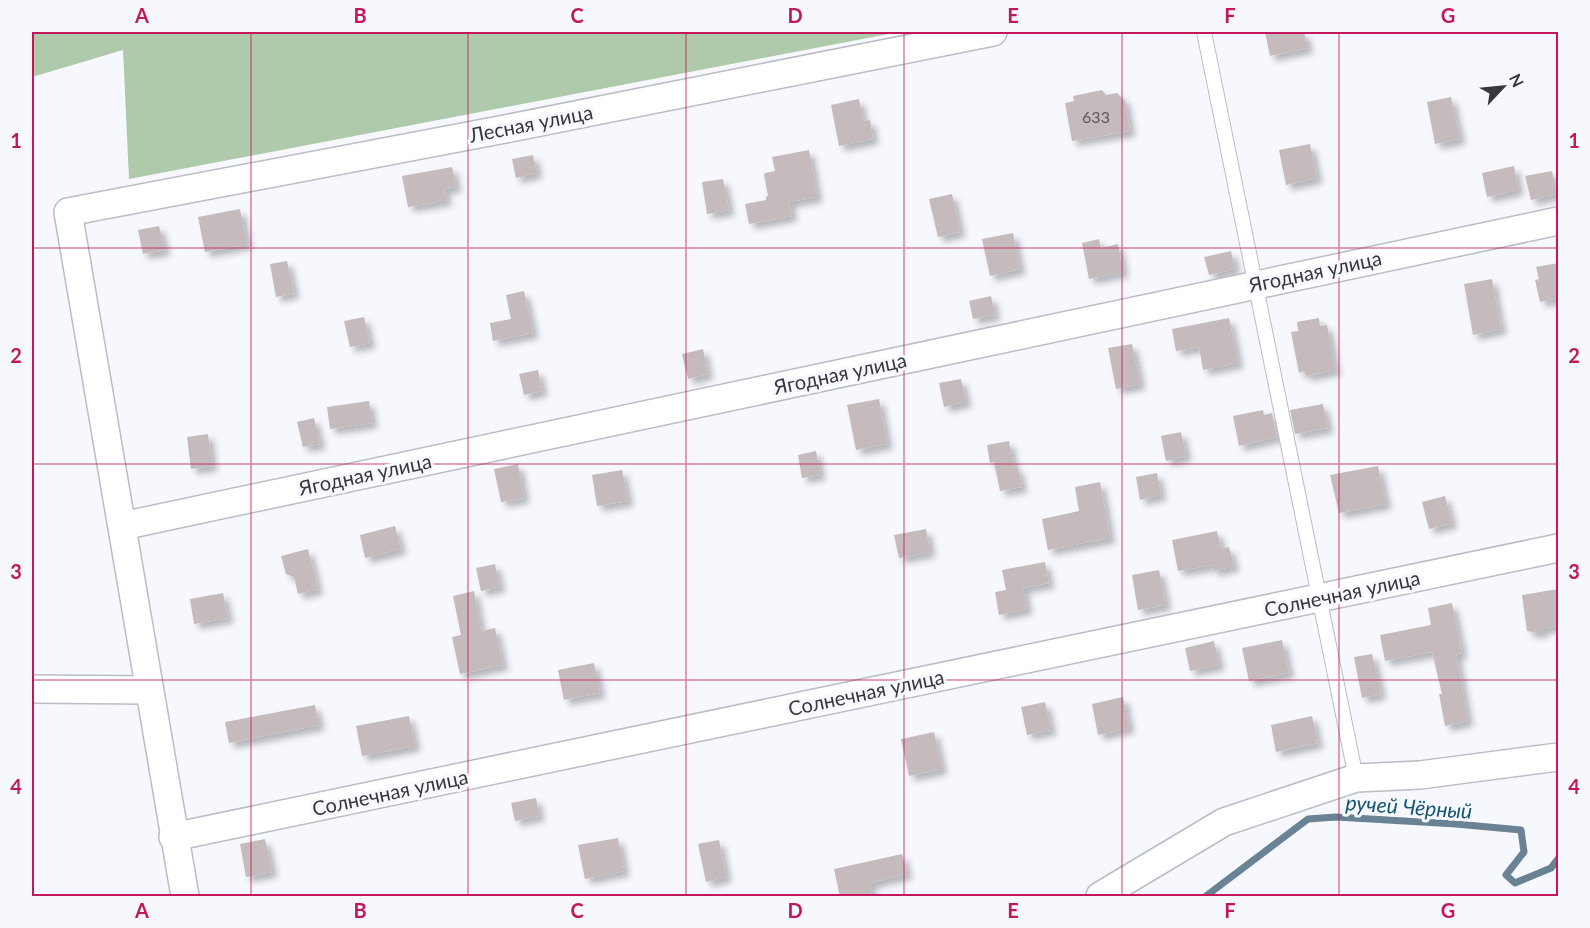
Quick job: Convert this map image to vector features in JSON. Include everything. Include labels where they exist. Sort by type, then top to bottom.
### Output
[{"type":"street","name":"Лесная улица","points":[[122,526],[68,212],[993,32]]},
{"type":"street","name":"Ягодная улица","points":[[122,526],[1558,221]]},
{"type":"street","points":[[122,526],[185,897]]},
{"type":"street","name":"Солнечная улица","points":[[173,837],[1558,548]]},
{"type":"street","points":[[32,689],[149,690]]},
{"type":"street","points":[[1100,897],[1224,822],[1356,778],[1420,775],[1558,757]]},
{"type":"lane","points":[[1204,32],[1356,778]]},
{"type":"green space","points":[[32,32],[899,32],[129,179],[123,50],[32,77]]},
{"type":"building","points":[[1265,32],[1304,32],[1308,48],[1270,56]]},
{"type":"building","points":[[1102,90],[1106,95],[1117,93],[1125,101],[1130,131],[1072,141],[1065,103],[1074,101],[1073,96]]},
{"type":"building","points":[[1451,97],[1460,139],[1435,144],[1427,102]]},
{"type":"building","points":[[859,99],[863,121],[870,120],[873,139],[839,146],[831,105]]},
{"type":"building","points":[[1310,144],[1317,178],[1286,185],[1279,150]]},
{"type":"building","points":[[809,150],[817,197],[789,202],[792,216],[749,224],[745,204],[766,200],[768,196],[764,175],[775,171],[772,157]]},
{"type":"building","points":[[533,155],[537,173],[516,178],[512,159]]},
{"type":"building","points":[[1514,166],[1518,190],[1487,197],[1482,173]]},
{"type":"building","points":[[452,167],[456,187],[444,189],[447,200],[408,207],[402,176]]},
{"type":"building","points":[[1552,171],[1557,194],[1531,200],[1525,176]]},
{"type":"building","points":[[723,179],[729,210],[707,214],[702,182]]},
{"type":"building","points":[[952,194],[960,232],[938,237],[929,199]]},
{"type":"building","points":[[240,209],[247,244],[205,252],[198,217]]},
{"type":"building","points":[[159,226],[165,250],[143,254],[138,230]]},
{"type":"building","points":[[1013,233],[1020,269],[990,276],[982,239]]},
{"type":"building","points":[[1099,239],[1101,248],[1118,244],[1123,272],[1089,279],[1082,243]]},
{"type":"building","points":[[1231,251],[1235,269],[1209,275],[1204,257]]},
{"type":"building","points":[[287,261],[294,293],[276,297],[270,264]]},
{"type":"building","points":[[1558,263],[1558,298],[1540,302],[1535,280],[1539,279],[1536,267]]},
{"type":"building","points":[[1492,279],[1501,329],[1473,335],[1464,284]]},
{"type":"building","points":[[524,291],[533,333],[493,341],[490,323],[511,319],[506,295]]},
{"type":"building","points":[[991,296],[995,315],[973,319],[969,301]]},
{"type":"building","points":[[364,317],[370,343],[350,347],[344,321]]},
{"type":"building","points":[[1229,318],[1238,363],[1203,370],[1199,347],[1176,351],[1172,329]]},
{"type":"building","points":[[1319,318],[1320,326],[1327,325],[1335,370],[1306,376],[1305,371],[1299,373],[1291,332],[1298,331],[1297,322]]},
{"type":"building","points":[[1132,344],[1140,384],[1116,389],[1108,348]]},
{"type":"building","points":[[703,349],[708,374],[688,379],[682,354]]},
{"type":"building","points":[[538,370],[542,391],[524,395],[519,374]]},
{"type":"building","points":[[961,379],[966,402],[944,407],[939,383]]},
{"type":"building","points":[[879,399],[887,444],[856,450],[847,405]]},
{"type":"building","points":[[369,401],[372,423],[330,429],[327,407]]},
{"type":"building","points":[[1323,404],[1328,428],[1295,434],[1290,410]]},
{"type":"building","points":[[1263,410],[1264,415],[1272,413],[1277,437],[1239,446],[1233,416]]},
{"type":"building","points":[[314,418],[320,444],[303,447],[297,422]]},
{"type":"building","points":[[1181,432],[1186,456],[1166,461],[1161,436]]},
{"type":"building","points":[[208,434],[212,466],[191,469],[187,437]]},
{"type":"building","points":[[1009,441],[1014,468],[1018,468],[1022,487],[1000,491],[994,462],[990,463],[987,445]]},
{"type":"building","points":[[816,451],[820,475],[802,478],[798,455]]},
{"type":"building","points":[[518,464],[524,498],[501,502],[494,469]]},
{"type":"building","points":[[1378,466],[1386,504],[1339,513],[1330,475]]},
{"type":"building","points":[[622,470],[628,501],[597,506],[592,475]]},
{"type":"building","points":[[1157,473],[1161,495],[1140,500],[1136,477]]},
{"type":"building","points":[[1100,482],[1110,538],[1048,550],[1042,519],[1079,511],[1075,487]]},
{"type":"building","points":[[1445,496],[1452,523],[1429,529],[1422,502]]},
{"type":"building","points":[[395,526],[401,549],[365,558],[360,535]]},
{"type":"building","points":[[926,529],[930,552],[899,558],[894,535]]},
{"type":"building","points":[[1217,531],[1221,549],[1229,547],[1234,566],[1213,571],[1212,565],[1178,571],[1172,540]]},
{"type":"building","points":[[308,549],[318,589],[298,594],[294,577],[286,574],[281,556]]},
{"type":"building","points":[[1045,562],[1049,583],[1023,588],[1027,609],[999,615],[995,592],[1006,590],[1002,570]]},
{"type":"building","points":[[495,564],[500,587],[481,591],[476,568]]},
{"type":"building","points":[[1159,570],[1166,605],[1138,610],[1132,575]]},
{"type":"building","points":[[1558,589],[1558,626],[1545,628],[1539,633],[1527,631],[1522,595]]},
{"type":"building","points":[[474,591],[481,631],[495,628],[503,665],[460,674],[452,637],[461,635],[453,596]]},
{"type":"building","points":[[223,593],[228,618],[194,624],[190,599]]},
{"type":"building","points":[[1452,603],[1462,653],[1456,654],[1468,721],[1445,726],[1439,694],[1442,694],[1432,652],[1385,661],[1380,635],[1431,625],[1428,608]]},
{"type":"building","points":[[1282,640],[1289,673],[1249,681],[1242,648]]},
{"type":"building","points":[[1214,641],[1219,665],[1190,671],[1185,648]]},
{"type":"building","points":[[1372,654],[1381,694],[1362,698],[1354,657]]},
{"type":"building","points":[[594,663],[600,693],[564,700],[558,670]]},
{"type":"building","points":[[1123,697],[1129,728],[1098,735],[1092,704]]},
{"type":"building","points":[[1045,702],[1051,730],[1027,735],[1021,707]]},
{"type":"building","points":[[315,705],[319,725],[229,743],[225,722]]},
{"type":"building","points":[[409,716],[415,746],[362,756],[356,726]]},
{"type":"building","points":[[1312,716],[1318,743],[1276,752],[1271,725]]},
{"type":"building","points":[[934,732],[942,769],[909,776],[901,739]]},
{"type":"building","points":[[536,798],[539,816],[515,821],[511,803]]},
{"type":"building","points":[[618,838],[624,871],[585,879],[578,845]]},
{"type":"building","points":[[265,839],[272,872],[246,877],[240,844]]},
{"type":"building","points":[[719,840],[726,877],[706,882],[698,844]]},
{"type":"building","points":[[902,854],[907,874],[870,883],[872,893],[855,897],[840,897],[834,869]]},
{"type":"waterway","name":"ручей Чёрный","points":[[1206,896],[1308,819],[1336,817],[1521,830],[1524,852],[1506,875],[1515,883],[1551,868],[1558,859]]}]
